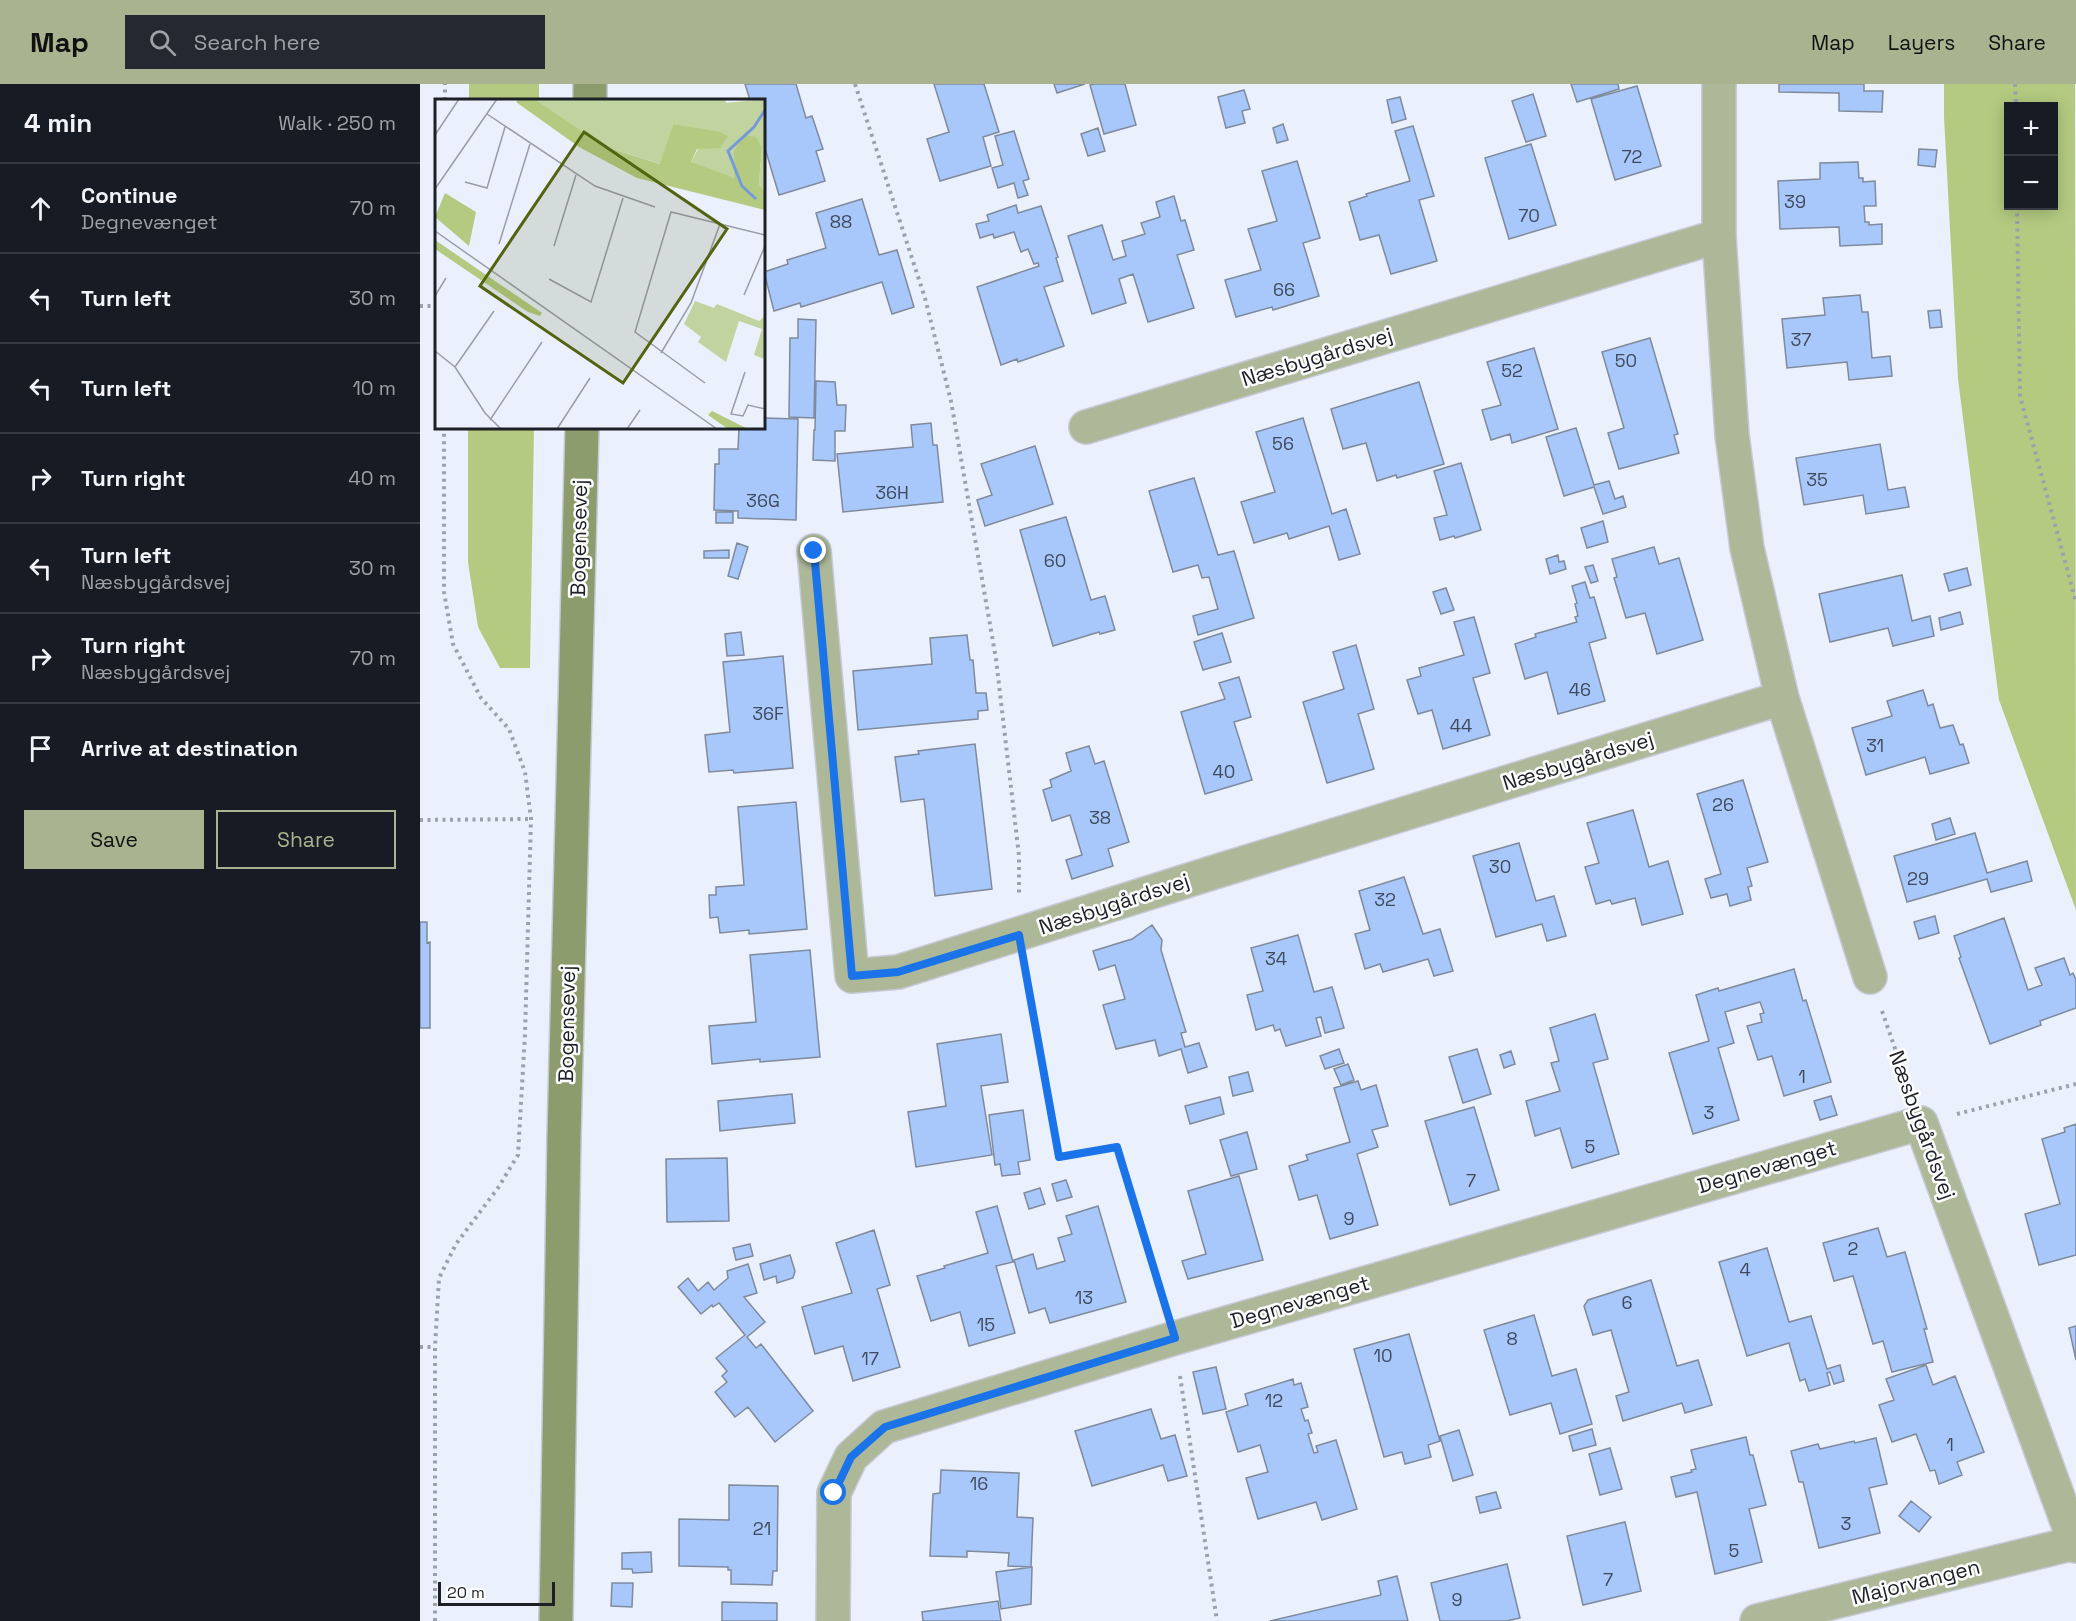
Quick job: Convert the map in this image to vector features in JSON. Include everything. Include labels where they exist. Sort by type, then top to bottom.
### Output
[{"type":"main road","name":"Bogensevej","points":[[556,1621],[564,1137],[582,429]]},
{"type":"street","points":[[1719,84],[1719,236],[1732,435],[1747,548],[1782,698],[1870,977]]},
{"type":"street","name":"Næsbygårdsvej","points":[[1086,427],[1719,236]]},
{"type":"street","name":"Næsbygårdsvej","points":[[814,551],[852,976],[898,972],[1782,698]]},
{"type":"street","name":"Næsbygårdsvej","points":[[1921,1123],[2075,1545]]},
{"type":"street","name":"Degnevænget","points":[[833,1621],[834,1493],[851,1457],[885,1427],[1175,1338],[1921,1123]]},
{"type":"street","name":"Majorvangen","points":[[1757,1621],[2075,1545]]},
{"type":"path","points":[[855,84],[925,298],[951,400],[996,659],[1019,856],[1019,935],[1059,1157],[1117,1147],[1175,1338],[1217,1621]]},
{"type":"path","points":[[2015,84],[2016,102]]},
{"type":"path","points":[[2017,210],[2020,396],[2076,602]]},
{"type":"path","points":[[435,1621],[435,1347],[439,1278],[456,1244],[498,1188],[518,1155],[525,1034],[531,819],[525,772],[509,729],[481,698],[453,644],[444,592],[444,429]]},
{"type":"path","points":[[420,820],[531,819]]},
{"type":"path","name":"Næsbygårdsvej","points":[[1870,977],[1921,1123]]},
{"type":"path","points":[[1921,1123],[2076,1084]]},
{"type":"path","points":[[420,1347],[435,1347]]},
{"type":"green space","points":[[469,84],[539,84],[539,99],[469,99]]},
{"type":"green space","points":[[1944,84],[2075,84],[2076,910],[1999,700],[1958,379]]},
{"type":"green space","points":[[468,429],[534,429],[530,668],[500,668],[478,627],[468,562]]},
{"type":"building","points":[[745,84],[796,84],[806,118],[812,116],[823,149],[816,151],[825,181],[779,195],[765,148],[765,99],[750,99]]},
{"type":"building","points":[[934,84],[984,84],[999,132],[983,137],[991,166],[940,181],[927,139],[949,132]]},
{"type":"building","points":[[1054,84],[1085,84],[1057,93]]},
{"type":"building","points":[[1125,84],[1136,125],[1104,134],[1090,85]]},
{"type":"building","points":[[1571,84],[1618,84],[1619,89],[1577,102]]},
{"type":"building","points":[[1779,84],[1864,84],[1864,91],[1883,91],[1882,112],[1839,111],[1839,93],[1779,92]]},
{"type":"building","points":[[1637,86],[1661,166],[1615,180],[1591,99]]},
{"type":"building","points":[[1244,90],[1250,109],[1242,111],[1245,123],[1226,128],[1218,97]]},
{"type":"building","points":[[1533,94],[1546,136],[1526,142],[1512,101]]},
{"type":"building","points":[[1400,97],[1406,119],[1392,123],[1387,100]]},
{"type":"building","points":[[1283,124],[1288,140],[1277,143],[1273,128]]},
{"type":"building","points":[[1413,126],[1434,196],[1419,200],[1437,261],[1391,274],[1379,235],[1360,240],[1349,202],[1367,196],[1366,194],[1410,181],[1395,131]]},
{"type":"building","points":[[1098,128],[1105,151],[1088,156],[1081,134]]},
{"type":"building","points":[[1014,131],[1029,179],[1023,181],[1028,195],[1018,198],[1014,183],[998,188],[992,168],[1003,165],[995,136]]},
{"type":"building","points":[[1531,144],[1556,225],[1509,239],[1485,158]]},
{"type":"building","points":[[1919,149],[1937,150],[1935,167],[1918,165]]},
{"type":"building","points":[[1297,161],[1320,238],[1303,243],[1319,296],[1273,310],[1272,307],[1236,317],[1225,280],[1261,270],[1248,229],[1277,221],[1262,171]]},
{"type":"building","points":[[1858,162],[1859,178],[1863,178],[1863,182],[1875,181],[1876,206],[1864,206],[1865,222],[1869,222],[1869,225],[1882,224],[1882,244],[1840,246],[1839,227],[1780,229],[1778,181],[1820,179],[1820,163]]},
{"type":"building","points":[[1174,196],[1181,221],[1185,220],[1194,250],[1177,255],[1194,308],[1148,322],[1133,274],[1119,279],[1126,303],[1092,314],[1068,236],[1102,225],[1113,260],[1126,256],[1122,241],[1145,234],[1141,223],[1160,217],[1156,202]]},
{"type":"building","points":[[862,199],[879,255],[897,250],[914,307],[892,314],[882,282],[801,307],[800,303],[774,311],[765,272],[788,264],[787,260],[826,248],[816,213]]},
{"type":"building","points":[[1016,205],[1018,213],[1041,206],[1058,257],[1056,258],[1063,281],[1044,287],[1064,346],[1018,362],[1017,359],[1001,365],[977,287],[1039,266],[1038,263],[1034,264],[1028,249],[1021,252],[1014,232],[994,238],[993,234],[980,238],[976,224],[989,221],[987,215]]},
{"type":"building","points":[[1860,295],[1862,312],[1868,312],[1872,358],[1890,356],[1892,376],[1849,380],[1847,362],[1787,368],[1782,319],[1825,315],[1823,298]]},
{"type":"building","points":[[1940,310],[1942,327],[1930,328],[1928,311]]},
{"type":"building","points":[[798,319],[816,320],[814,418],[789,417],[790,338],[798,338]]},
{"type":"building","points":[[1650,338],[1678,434],[1674,435],[1679,453],[1619,469],[1608,433],[1624,428],[1602,352]]},
{"type":"building","points":[[1534,348],[1558,429],[1512,443],[1510,434],[1491,440],[1482,410],[1501,405],[1487,362]]},
{"type":"building","points":[[816,381],[835,382],[837,405],[846,405],[845,431],[835,431],[835,461],[813,460]]},
{"type":"building","points":[[1419,382],[1444,464],[1397,478],[1396,475],[1377,481],[1366,443],[1343,449],[1331,409]]},
{"type":"building","points":[[765,418],[798,419],[796,520],[738,518],[738,511],[714,510],[715,464],[719,464],[719,449],[738,449],[739,429],[765,429]]},
{"type":"building","points":[[1303,418],[1332,514],[1346,509],[1360,554],[1339,560],[1329,526],[1289,539],[1287,533],[1254,543],[1241,502],[1275,492],[1256,432]]},
{"type":"building","points":[[931,423],[933,445],[937,445],[943,502],[843,512],[837,454],[913,447],[911,425]]},
{"type":"building","points":[[1576,428],[1594,485],[1609,481],[1615,499],[1623,496],[1626,507],[1603,514],[1594,487],[1564,496],[1546,437]]},
{"type":"building","points":[[1880,444],[1888,490],[1905,487],[1909,507],[1866,514],[1863,495],[1804,505],[1796,458]]},
{"type":"building","points":[[1035,446],[1053,504],[985,526],[977,500],[992,495],[981,464]]},
{"type":"building","points":[[1461,463],[1481,530],[1440,540],[1434,518],[1447,515],[1434,471]]},
{"type":"building","points":[[1194,478],[1218,555],[1234,551],[1254,618],[1198,635],[1193,616],[1218,609],[1209,577],[1202,578],[1198,565],[1173,572],[1149,491]]},
{"type":"building","points":[[716,512],[733,512],[733,523],[716,523]]},
{"type":"building","points":[[1066,517],[1091,600],[1105,596],[1115,630],[1100,634],[1099,632],[1053,646],[1020,530]]},
{"type":"building","points":[[1603,521],[1608,542],[1587,548],[1581,528]]},
{"type":"building","points":[[737,543],[748,547],[738,579],[728,576]]},
{"type":"building","points":[[1654,547],[1659,564],[1679,558],[1703,640],[1657,654],[1645,613],[1626,618],[1614,578],[1617,577],[1612,559]]},
{"type":"building","points":[[729,550],[729,558],[704,558],[704,551]]},
{"type":"building","points":[[1558,555],[1559,562],[1564,561],[1566,569],[1550,574],[1546,559]]},
{"type":"building","points":[[1593,565],[1598,581],[1591,583],[1585,567]]},
{"type":"building","points":[[1967,568],[1971,585],[1949,591],[1944,574]]},
{"type":"building","points":[[1902,575],[1912,621],[1930,616],[1934,636],[1893,646],[1888,628],[1830,642],[1819,594]]},
{"type":"building","points":[[1585,582],[1590,598],[1594,597],[1606,638],[1589,643],[1605,701],[1558,714],[1547,672],[1525,679],[1515,644],[1536,637],[1535,634],[1577,622],[1575,604],[1577,603],[1572,586]]},
{"type":"building","points":[[1446,588],[1454,610],[1441,614],[1433,592]]},
{"type":"building","points":[[1960,612],[1963,624],[1941,630],[1939,618]]},
{"type":"building","points":[[1474,617],[1490,673],[1473,678],[1490,735],[1443,749],[1432,710],[1418,714],[1407,680],[1421,676],[1419,668],[1464,655],[1454,622]]},
{"type":"building","points":[[741,632],[744,655],[727,656],[725,634]]},
{"type":"building","points":[[1222,633],[1231,662],[1203,670],[1194,642]]},
{"type":"building","points":[[967,635],[970,660],[973,660],[976,693],[986,693],[988,710],[978,711],[978,719],[858,730],[853,671],[932,664],[930,638]]},
{"type":"building","points":[[1356,645],[1374,709],[1358,714],[1374,769],[1327,783],[1303,702],[1344,689],[1333,652]]},
{"type":"building","points":[[783,656],[793,768],[734,773],[733,770],[709,772],[705,735],[730,732],[723,662]]},
{"type":"building","points":[[1239,677],[1251,717],[1234,722],[1252,780],[1205,794],[1181,712],[1225,699],[1219,683]]},
{"type":"building","points":[[1923,690],[1928,706],[1933,704],[1940,728],[1953,725],[1960,745],[1963,744],[1969,763],[1930,774],[1925,757],[1866,775],[1852,728],[1892,716],[1887,701]]},
{"type":"building","points":[[975,744],[992,889],[935,896],[924,799],[901,802],[895,757],[919,754],[918,751]]},
{"type":"building","points":[[1089,746],[1095,764],[1104,761],[1129,842],[1108,849],[1113,866],[1072,879],[1066,860],[1082,855],[1070,815],[1052,821],[1043,790],[1052,787],[1050,780],[1071,771],[1066,753]]},
{"type":"building","points":[[1743,780],[1768,862],[1747,868],[1752,886],[1748,887],[1751,900],[1730,906],[1727,894],[1711,898],[1705,879],[1721,874],[1697,794]]},
{"type":"building","points":[[796,802],[807,929],[749,934],[749,930],[720,933],[718,917],[710,918],[709,895],[716,895],[716,887],[744,885],[738,807]]},
{"type":"building","points":[[1633,810],[1649,867],[1668,861],[1683,914],[1642,925],[1635,898],[1612,904],[1610,900],[1596,904],[1585,867],[1599,863],[1587,823]]},
{"type":"building","points":[[1950,818],[1955,834],[1936,840],[1932,824]]},
{"type":"building","points":[[1975,833],[1987,873],[2027,861],[2032,881],[1991,892],[1987,879],[1907,902],[1894,856]]},
{"type":"building","points":[[1519,843],[1536,901],[1554,896],[1566,936],[1547,941],[1542,924],[1496,937],[1473,856]]},
{"type":"building","points":[[1404,877],[1423,934],[1440,929],[1453,971],[1434,976],[1428,959],[1383,972],[1380,964],[1365,969],[1355,934],[1370,930],[1359,891]]},
{"type":"building","points":[[1935,916],[1939,933],[1919,939],[1914,922]]},
{"type":"building","points":[[2004,918],[2028,990],[2042,985],[2035,968],[2064,958],[2070,975],[2073,973],[2076,980],[2076,1008],[2040,1021],[2041,1025],[1990,1044],[1959,958],[1961,957],[1954,936]]},
{"type":"building","points":[[420,922],[427,922],[427,943],[430,942],[430,1028],[420,1028]]},
{"type":"building","points":[[1152,925],[1162,940],[1161,950],[1186,1032],[1181,1033],[1185,1047],[1199,1043],[1207,1067],[1188,1073],[1181,1049],[1159,1056],[1155,1040],[1116,1049],[1103,1005],[1125,999],[1115,965],[1099,970],[1093,951],[1132,939]]},
{"type":"building","points":[[1298,935],[1314,992],[1332,987],[1344,1028],[1325,1033],[1321,1017],[1316,1018],[1321,1036],[1286,1046],[1280,1029],[1275,1031],[1273,1025],[1256,1030],[1247,995],[1263,991],[1251,948]]},
{"type":"building","points":[[810,950],[820,1057],[760,1062],[760,1059],[712,1064],[709,1026],[756,1022],[750,955]]},
{"type":"building","points":[[1794,969],[1831,1082],[1784,1096],[1772,1056],[1758,1060],[1747,1026],[1762,1022],[1760,1014],[1764,1013],[1760,1002],[1725,1012],[1734,1043],[1718,1048],[1739,1120],[1693,1134],[1669,1053],[1709,1041],[1696,995],[1718,988],[1719,991]]},
{"type":"building","points":[[1595,1014],[1608,1059],[1593,1063],[1619,1154],[1572,1168],[1560,1128],[1535,1136],[1526,1101],[1560,1091],[1551,1063],[1559,1061],[1550,1028]]},
{"type":"building","points":[[1001,1034],[1008,1082],[981,1086],[992,1155],[916,1167],[908,1112],[946,1106],[937,1044]]},
{"type":"building","points":[[1339,1049],[1344,1063],[1325,1069],[1320,1056]]},
{"type":"building","points":[[1477,1049],[1491,1094],[1463,1103],[1449,1057]]},
{"type":"building","points":[[1511,1051],[1515,1064],[1504,1068],[1500,1055]]},
{"type":"building","points":[[1348,1064],[1354,1080],[1341,1085],[1334,1069]]},
{"type":"building","points":[[1248,1072],[1253,1091],[1233,1096],[1229,1077]]},
{"type":"building","points":[[1358,1081],[1361,1090],[1376,1085],[1388,1126],[1372,1130],[1378,1147],[1357,1154],[1378,1225],[1330,1239],[1317,1195],[1299,1200],[1289,1166],[1308,1160],[1306,1155],[1350,1142],[1334,1088]]},
{"type":"building","points":[[792,1094],[795,1123],[720,1131],[718,1101]]},
{"type":"building","points":[[1831,1096],[1837,1115],[1820,1120],[1814,1101]]},
{"type":"building","points":[[1220,1097],[1224,1114],[1190,1124],[1185,1106]]},
{"type":"building","points":[[1474,1107],[1499,1190],[1450,1205],[1425,1121]]},
{"type":"building","points":[[1023,1110],[1030,1160],[1018,1162],[1020,1174],[1002,1176],[1000,1164],[995,1165],[989,1115]]},
{"type":"building","points":[[2076,1124],[2076,1255],[2039,1265],[2025,1214],[2060,1204],[2042,1139],[2065,1132],[2064,1128]]},
{"type":"building","points":[[1247,1132],[1257,1169],[1231,1176],[1220,1140]]},
{"type":"building","points":[[727,1158],[729,1221],[667,1222],[666,1159]]},
{"type":"building","points":[[1239,1176],[1263,1260],[1188,1279],[1182,1261],[1206,1254],[1188,1191]]},
{"type":"building","points":[[1066,1180],[1072,1197],[1057,1201],[1052,1184]]},
{"type":"building","points":[[1040,1188],[1045,1204],[1029,1209],[1024,1193]]},
{"type":"building","points":[[997,1206],[1013,1262],[996,1266],[1015,1333],[969,1346],[960,1312],[931,1321],[917,1276],[988,1253],[976,1212]]},
{"type":"building","points":[[1098,1206],[1126,1302],[1050,1323],[1045,1308],[1029,1313],[1014,1260],[1033,1254],[1037,1269],[1065,1261],[1058,1238],[1072,1234],[1066,1216]]},
{"type":"building","points":[[1878,1228],[1887,1257],[1905,1252],[1927,1329],[1924,1329],[1933,1362],[1892,1372],[1883,1341],[1873,1344],[1853,1276],[1834,1281],[1823,1243]]},
{"type":"building","points":[[874,1230],[890,1285],[877,1289],[900,1367],[853,1381],[843,1346],[815,1354],[802,1307],[852,1293],[836,1243]]},
{"type":"building","points":[[750,1244],[753,1256],[736,1260],[733,1248]]},
{"type":"building","points":[[1767,1248],[1789,1322],[1811,1316],[1827,1369],[1840,1365],[1844,1381],[1834,1384],[1830,1372],[1827,1373],[1830,1385],[1809,1391],[1805,1379],[1800,1381],[1789,1343],[1747,1356],[1719,1262]]},
{"type":"building","points":[[790,1255],[795,1271],[793,1278],[777,1283],[776,1276],[764,1280],[760,1264]]},
{"type":"building","points":[[748,1264],[757,1293],[744,1297],[765,1322],[747,1337],[756,1348],[761,1344],[813,1411],[775,1442],[748,1407],[735,1417],[715,1392],[727,1382],[722,1376],[727,1371],[716,1358],[745,1335],[719,1303],[713,1307],[712,1305],[701,1314],[678,1287],[688,1278],[698,1291],[708,1282],[714,1290],[728,1278],[727,1271]]},
{"type":"building","points":[[1651,1280],[1677,1366],[1698,1360],[1712,1405],[1685,1413],[1682,1403],[1623,1421],[1616,1396],[1629,1392],[1611,1330],[1593,1335],[1584,1306],[1588,1300]]},
{"type":"building","points":[[1534,1315],[1552,1376],[1576,1369],[1592,1424],[1560,1434],[1551,1403],[1510,1415],[1484,1330]]},
{"type":"building","points":[[2076,1326],[2076,1360],[2069,1328]]},
{"type":"building","points":[[1409,1334],[1440,1441],[1428,1445],[1431,1457],[1405,1464],[1402,1452],[1384,1457],[1354,1349]]},
{"type":"building","points":[[1926,1365],[1933,1385],[1955,1376],[1984,1452],[1957,1462],[1962,1475],[1939,1484],[1935,1470],[1930,1471],[1916,1434],[1892,1442],[1879,1405],[1894,1400],[1886,1379]]},
{"type":"building","points":[[1216,1367],[1226,1409],[1203,1414],[1193,1372]]},
{"type":"building","points":[[1293,1379],[1294,1385],[1301,1383],[1308,1407],[1301,1409],[1312,1433],[1308,1434],[1314,1453],[1318,1452],[1316,1446],[1336,1440],[1357,1509],[1322,1520],[1316,1502],[1258,1519],[1246,1478],[1268,1472],[1260,1445],[1238,1452],[1226,1412],[1248,1405],[1245,1394]]},
{"type":"building","points":[[1151,1409],[1161,1439],[1175,1435],[1187,1476],[1168,1481],[1163,1465],[1092,1486],[1075,1431]]},
{"type":"building","points":[[1592,1429],[1596,1445],[1573,1451],[1569,1436]]},
{"type":"building","points":[[1459,1430],[1473,1475],[1453,1481],[1440,1436]]},
{"type":"building","points":[[1746,1437],[1766,1505],[1749,1509],[1762,1562],[1715,1574],[1697,1492],[1676,1497],[1671,1477],[1696,1469],[1691,1450]]},
{"type":"building","points":[[1876,1438],[1887,1484],[1869,1488],[1880,1533],[1819,1548],[1803,1482],[1799,1482],[1791,1451],[1818,1444],[1820,1449]]},
{"type":"building","points":[[1610,1448],[1622,1489],[1600,1495],[1589,1454]]},
{"type":"building","points":[[941,1470],[1019,1473],[1017,1517],[1033,1518],[1031,1567],[1008,1566],[1009,1553],[967,1551],[967,1557],[930,1556],[933,1494],[940,1493]]},
{"type":"building","points":[[729,1485],[778,1486],[777,1571],[773,1571],[772,1585],[731,1584],[731,1570],[728,1570],[728,1567],[679,1566],[679,1519],[729,1520]]},
{"type":"building","points":[[1496,1492],[1501,1508],[1480,1513],[1476,1497]]},
{"type":"building","points":[[1911,1501],[1931,1517],[1919,1532],[1899,1516]]},
{"type":"building","points":[[1625,1522],[1641,1591],[1583,1605],[1567,1536]]},
{"type":"building","points":[[651,1552],[652,1572],[633,1573],[632,1569],[622,1569],[622,1553]]},
{"type":"building","points":[[1507,1564],[1520,1618],[1507,1621],[1440,1621],[1431,1583]]},
{"type":"building","points":[[1032,1567],[1031,1604],[1001,1609],[996,1572]]},
{"type":"building","points":[[1397,1576],[1408,1621],[1270,1621],[1381,1595],[1378,1581]]},
{"type":"building","points":[[612,1583],[633,1583],[632,1607],[611,1606]]},
{"type":"building","points":[[998,1601],[1001,1621],[923,1621],[922,1612]]},
{"type":"building","points":[[722,1602],[777,1603],[777,1621],[722,1621]]},
{"type":"route","points":[[814,551],[852,976],[898,972],[1019,935],[1059,1157],[1117,1147],[1175,1338],[885,1427],[851,1457],[834,1493]]}]
